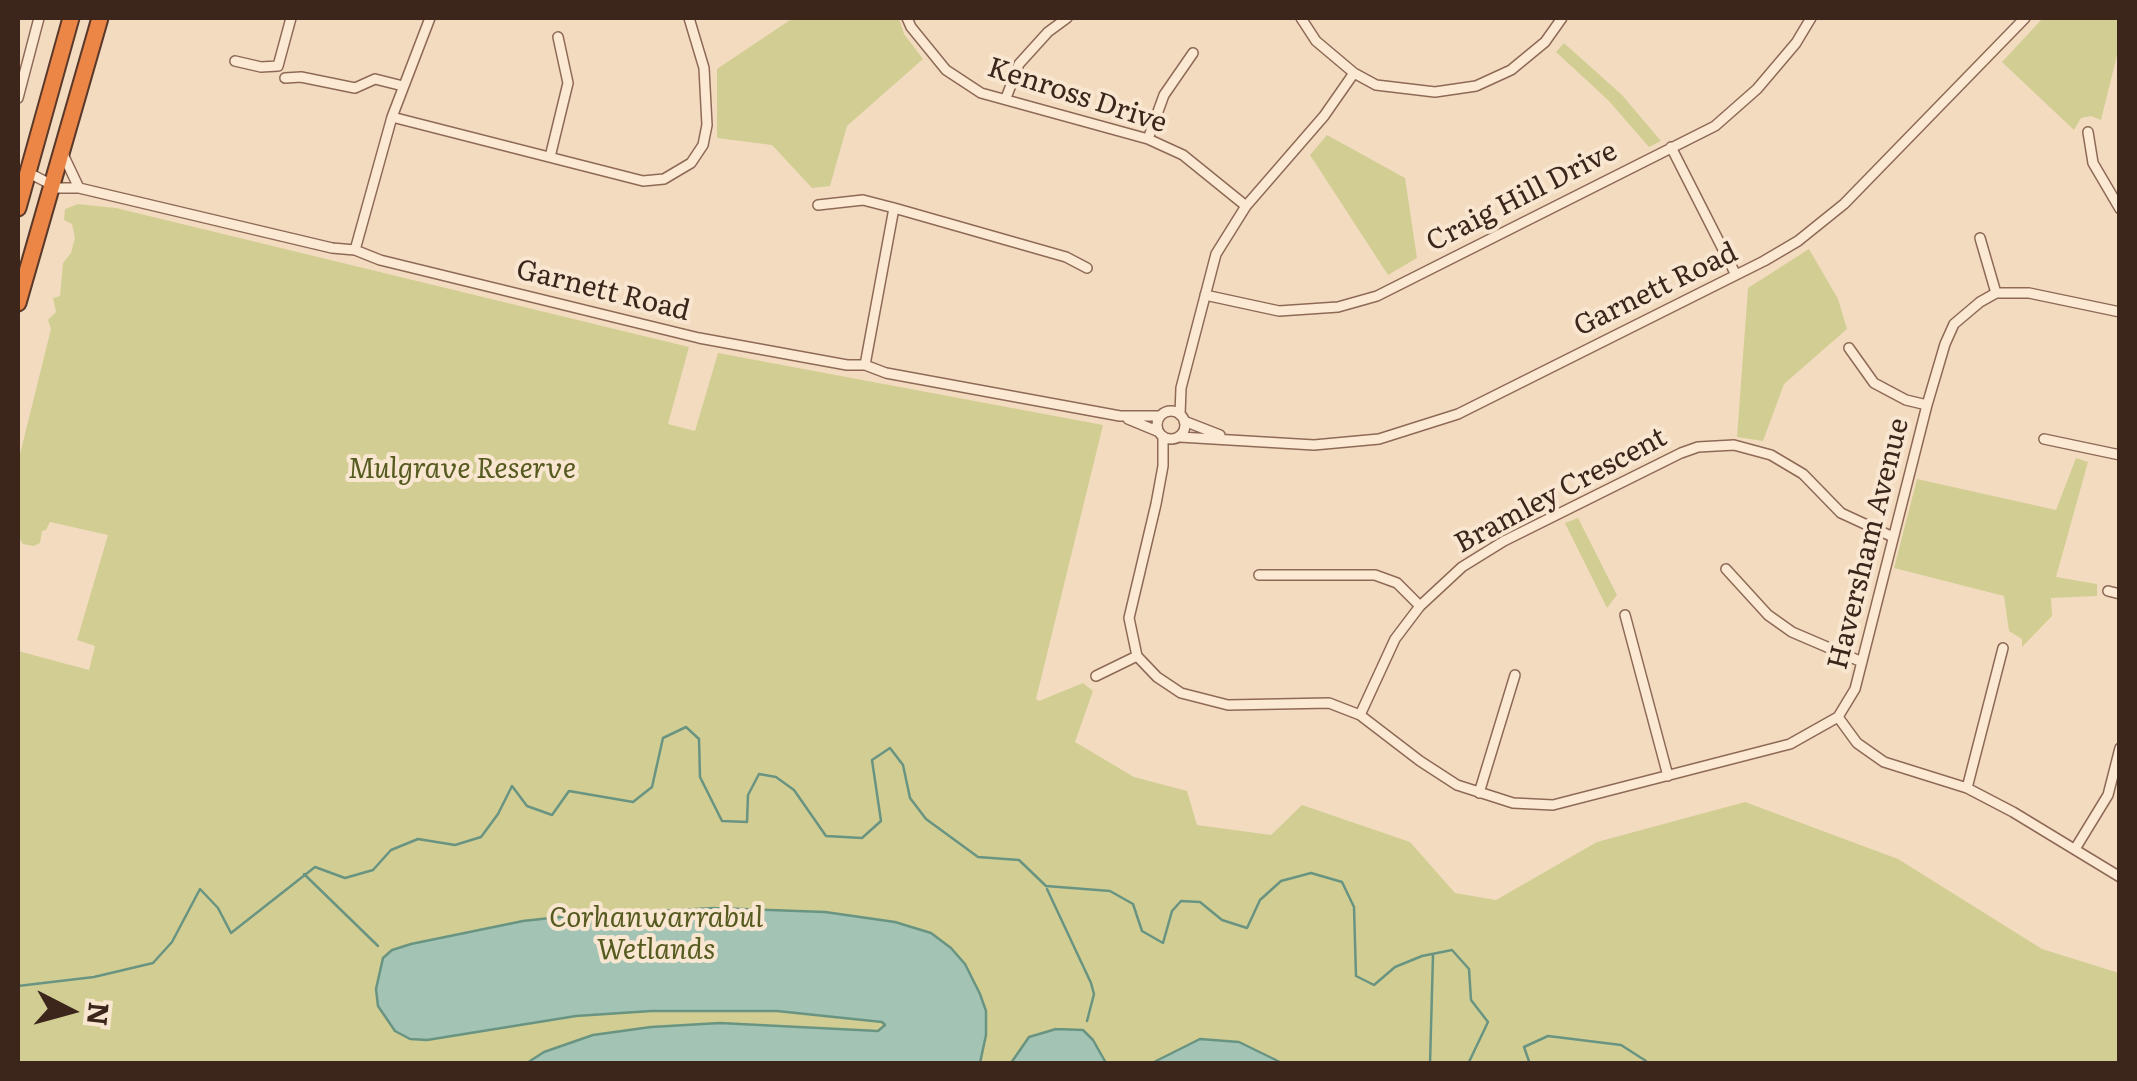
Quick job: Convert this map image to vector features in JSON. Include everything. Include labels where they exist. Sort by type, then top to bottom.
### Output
[{"type":"highway","points":[[18,208],[71,18]]},
{"type":"highway","points":[[18,303],[100,18]]},
{"type":"highway","points":[[55,71],[82,80]]},
{"type":"street","points":[[18,98],[39,18]]},
{"type":"street","points":[[234,61],[278,66],[291,18]]},
{"type":"street","points":[[354,250],[392,117],[430,18]]},
{"type":"street","points":[[392,117],[643,181],[664,179],[691,164],[703,145],[707,125],[704,68],[689,18]]},
{"type":"street","name":"Kenross Drive","points":[[907,18],[946,70],[981,93],[1148,139],[1184,155],[1246,206]]},
{"type":"street","points":[[1006,98],[1019,64],[1048,32],[1068,18]]},
{"type":"street","points":[[1301,18],[1316,41],[1350,71],[1376,85],[1416,91],[1458,91],[1495,79],[1528,58],[1562,18]]},
{"type":"street","name":"Craig Hill Drive","points":[[1205,295],[1280,311],[1338,307],[1377,296],[1715,126],[1735,111],[1796,43],[1811,18]]},
{"type":"street","name":"Garnett Road","points":[[1120,416],[1177,438],[1314,446],[1378,438],[1458,414],[1736,276],[1798,241],[1844,204],[2025,18]]},
{"type":"street","points":[[550,158],[568,83],[558,37]]},
{"type":"street","points":[[1148,139],[1164,95],[1192,52]]},
{"type":"street","points":[[1350,71],[1335,99],[1246,206],[1216,254],[1181,388],[1184,429],[1163,466],[1131,602],[1130,634],[1137,656],[1157,677],[1193,697],[1242,707],[1329,703],[1360,715],[1420,762],[1457,785],[1513,802],[1552,804],[1668,776],[1790,744],[1838,717],[1857,742],[1884,762],[1967,788],[2120,877]]},
{"type":"street","points":[[285,78],[301,76],[355,88],[374,80],[403,86]]},
{"type":"street","points":[[2088,132],[2093,164],[2120,208]]},
{"type":"street","points":[[1671,146],[1736,276]]},
{"type":"street","points":[[60,148],[79,188]]},
{"type":"street","name":"Garnett Road","points":[[27,172],[68,190],[79,188],[354,250],[380,260],[699,338],[846,365],[865,365],[1120,416],[1164,414],[1227,438]]},
{"type":"street","points":[[818,205],[863,200],[1066,257],[1087,268]]},
{"type":"street","points":[[865,365],[894,208]]},
{"type":"street","points":[[1980,238],[1996,293],[2029,293],[2120,312]]},
{"type":"street","name":"Haversham Avenue","points":[[1838,717],[1855,689],[1945,344],[1954,324],[1996,293]]},
{"type":"street","points":[[1849,348],[1874,383],[1890,394],[1927,405]]},
{"type":"street","points":[[1163,466],[1160,434],[1164,414],[1181,388]]},
{"type":"street","points":[[2044,439],[2120,455]]},
{"type":"street","name":"Bramley Crescent","points":[[1360,715],[1395,639],[1420,606],[1462,567],[1482,553],[1698,447],[1734,445],[1771,455],[1802,474],[1841,513],[1894,537]]},
{"type":"street","points":[[1726,569],[1768,615],[1792,632],[1862,662]]},
{"type":"street","points":[[1259,575],[1375,574],[1397,583],[1420,606]]},
{"type":"street","points":[[2108,592],[2120,594]]},
{"type":"street","points":[[1625,616],[1668,776]]},
{"type":"street","points":[[1967,788],[2004,648]]},
{"type":"street","points":[[1096,676],[1137,656]]},
{"type":"street","points":[[1479,793],[1515,675]]},
{"type":"street","points":[[2075,849],[2108,795],[2120,748]]},
{"type":"green space","points":[[793,18],[899,18],[904,34],[923,59],[847,126],[830,186],[812,188],[772,145],[717,138],[717,69]]},
{"type":"green space","points":[[2043,18],[2119,18],[2119,47],[2101,120],[2081,118],[2074,130],[2002,62]]},
{"type":"green space","points":[[1564,43],[1622,95],[1661,141],[1649,147],[1608,100],[1556,52]]},
{"type":"green space","points":[[1327,135],[1405,178],[1417,258],[1388,275],[1310,155]]},
{"type":"green space","points":[[78,204],[116,208],[689,347],[668,424],[695,431],[718,353],[1103,425],[1036,699],[1083,683],[1093,691],[1075,742],[1134,777],[1187,791],[1197,825],[1271,835],[1302,805],[1410,842],[1455,893],[1496,900],[1597,842],[1745,802],[1898,859],[2042,949],[2119,973],[2119,1063],[18,1063],[18,651],[89,670],[95,646],[77,640],[108,535],[50,522],[42,531],[40,543],[34,546],[23,544],[18,537],[18,462],[51,329],[48,320],[56,312],[53,298],[60,296],[63,263],[75,238],[72,224],[64,220],[65,209]]},
{"type":"green space","points":[[1809,249],[1838,299],[1847,329],[1784,384],[1763,441],[1737,437],[1748,288]]},
{"type":"green space","points":[[2076,458],[2088,462],[2056,577],[2097,584],[2097,596],[2051,598],[2052,616],[2022,647],[2022,639],[2009,631],[2004,596],[1894,568],[1917,479],[2056,510]]},
{"type":"green space","points":[[1578,518],[1617,595],[1607,608],[1565,523]]},
{"type":"shaded area","points":[[715,908],[825,912],[895,922],[931,933],[965,964],[980,994],[986,1011],[986,1035],[980,1063],[527,1063],[544,1052],[593,1035],[651,1027],[720,1023],[878,1031],[885,1025],[777,1011],[651,1011],[576,1016],[427,1040],[410,1039],[395,1031],[378,1006],[376,989],[383,958],[392,950],[411,944],[523,921]]},
{"type":"shaded area","points":[[1056,1029],[1083,1030],[1106,1063],[1011,1063],[1029,1037]]},
{"type":"shaded area","points":[[1200,1039],[1239,1042],[1282,1063],[1152,1063]]},
{"type":"waterway","points":[[18,986],[94,977],[153,963],[172,942],[200,889],[218,908],[231,933],[315,867],[345,878],[373,870],[391,850],[418,839],[455,845],[481,837],[512,786],[527,806],[552,815],[569,791],[633,802],[652,787],[663,738],[686,727],[699,739],[700,777],[722,821],[747,822],[748,795],[759,774],[776,777],[794,790],[826,836],[862,838],[881,821],[872,760],[890,748],[903,765],[910,798],[926,819],[978,857],[1019,860],[1046,886],[1110,891],[1133,904],[1142,931],[1163,943],[1172,911],[1181,901],[1200,902],[1222,920],[1247,928],[1260,900],[1281,881],[1311,873],[1342,882],[1354,907],[1356,976],[1374,985],[1395,967],[1452,950],[1469,969],[1471,1000],[1488,1022],[1468,1064]]},
{"type":"waterway","points":[[304,874],[378,946]]},
{"type":"waterway","points":[[1047,889],[1091,983],[1094,994],[1087,1021]]},
{"type":"waterway","points":[[1430,1064],[1433,955]]},
{"type":"waterway","points":[[1530,1064],[1524,1047],[1548,1036],[1621,1045],[1646,1061],[1644,1064]]},
{"type":"park label","name":"Mulgrave Reserve","points":[[462,470]]},
{"type":"park label","name":"Corhanwarrabul Wetlands","points":[[656,935]]}]
